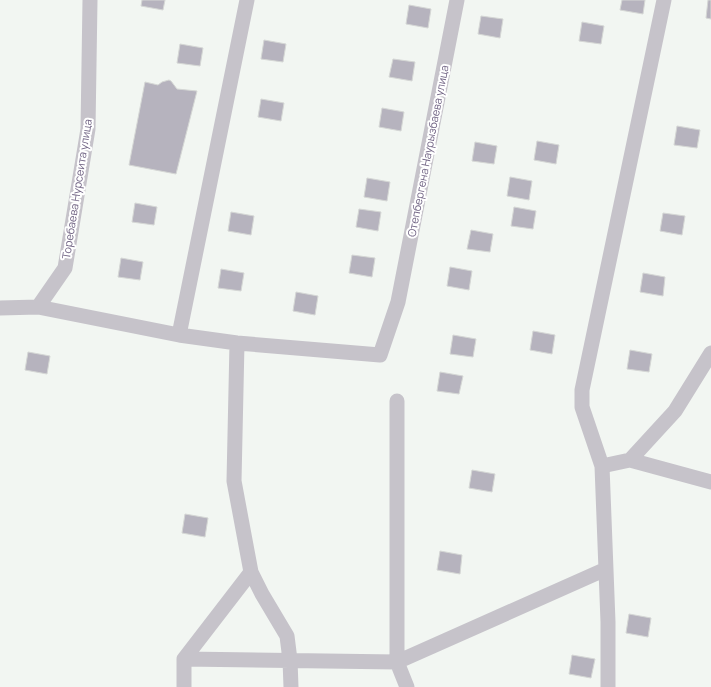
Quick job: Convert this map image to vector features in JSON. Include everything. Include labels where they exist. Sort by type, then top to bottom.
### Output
[{"type":"street","name":"Торебаева Нурсеита улица","points":[[38,307],[65,268],[88,129],[90,0]]},
{"type":"street","points":[[179,335],[247,0]]},
{"type":"street","name":"Отепбергена Наурызбаева улица","points":[[237,343],[380,356],[398,302],[458,0]]},
{"type":"street","points":[[608,687],[608,622],[602,466],[582,407],[582,390],[664,0]]},
{"type":"street","points":[[0,308],[38,307],[179,335],[237,343],[234,481],[251,572],[287,636],[291,687]]},
{"type":"street","points":[[630,460],[675,411],[711,353]]},
{"type":"street","points":[[397,401],[397,662],[407,687]]},
{"type":"street","points":[[602,466],[630,460],[711,482]]},
{"type":"street","points":[[184,659],[397,662],[606,569]]},
{"type":"street","points":[[184,687],[184,659],[251,572]]},
{"type":"building","points":[[142,0],[165,0],[163,10],[141,6]]},
{"type":"building","points":[[622,0],[645,0],[643,14],[620,10]]},
{"type":"building","points":[[708,0],[711,0],[711,19],[706,18]]},
{"type":"building","points":[[409,5],[431,9],[428,28],[406,24]]},
{"type":"building","points":[[481,16],[503,19],[500,38],[478,34]]},
{"type":"building","points":[[582,22],[604,26],[601,44],[579,41]]},
{"type":"building","points":[[264,40],[286,44],[283,62],[261,59]]},
{"type":"building","points":[[180,44],[203,48],[200,66],[177,63]]},
{"type":"building","points":[[393,59],[415,62],[412,81],[389,77]]},
{"type":"building","points":[[169,80],[177,89],[197,91],[176,174],[129,165],[145,82],[158,85]]},
{"type":"building","points":[[261,99],[284,103],[281,121],[258,117]]},
{"type":"building","points":[[382,108],[404,112],[401,131],[379,127]]},
{"type":"building","points":[[677,126],[700,130],[697,148],[674,145]]},
{"type":"building","points":[[537,141],[559,145],[556,164],[534,160]]},
{"type":"building","points":[[475,142],[497,146],[494,164],[472,161]]},
{"type":"building","points":[[510,177],[532,181],[529,200],[507,196]]},
{"type":"building","points":[[367,178],[390,182],[387,201],[364,197]]},
{"type":"building","points":[[135,203],[157,207],[154,225],[132,222]]},
{"type":"building","points":[[514,207],[536,211],[533,229],[511,226]]},
{"type":"building","points":[[359,209],[381,212],[378,231],[356,227]]},
{"type":"building","points":[[231,212],[254,216],[251,235],[228,231]]},
{"type":"building","points":[[663,213],[685,216],[682,235],[660,231]]},
{"type":"building","points":[[471,230],[493,234],[490,252],[467,249]]},
{"type":"building","points":[[352,255],[375,258],[372,277],[349,273]]},
{"type":"building","points":[[121,258],[143,262],[140,280],[118,277]]},
{"type":"building","points":[[450,267],[472,271],[469,290],[447,286]]},
{"type":"building","points":[[221,269],[244,273],[241,291],[218,288]]},
{"type":"building","points":[[643,273],[665,277],[663,296],[640,292]]},
{"type":"building","points":[[296,292],[318,296],[315,315],[293,311]]},
{"type":"building","points":[[533,331],[555,335],[552,354],[530,350]]},
{"type":"building","points":[[453,335],[476,339],[473,357],[450,354]]},
{"type":"building","points":[[630,350],[652,354],[649,372],[627,369]]},
{"type":"building","points":[[28,352],[50,356],[47,374],[25,370]]},
{"type":"building","points":[[440,372],[463,376],[459,394],[437,391]]},
{"type":"building","points":[[472,470],[495,474],[492,492],[469,488]]},
{"type":"building","points":[[185,514],[208,518],[205,537],[182,533]]},
{"type":"building","points":[[440,551],[462,555],[460,574],[437,570]]},
{"type":"building","points":[[629,614],[651,618],[648,637],[626,633]]},
{"type":"building","points":[[572,655],[595,659],[591,678],[569,674]]}]
